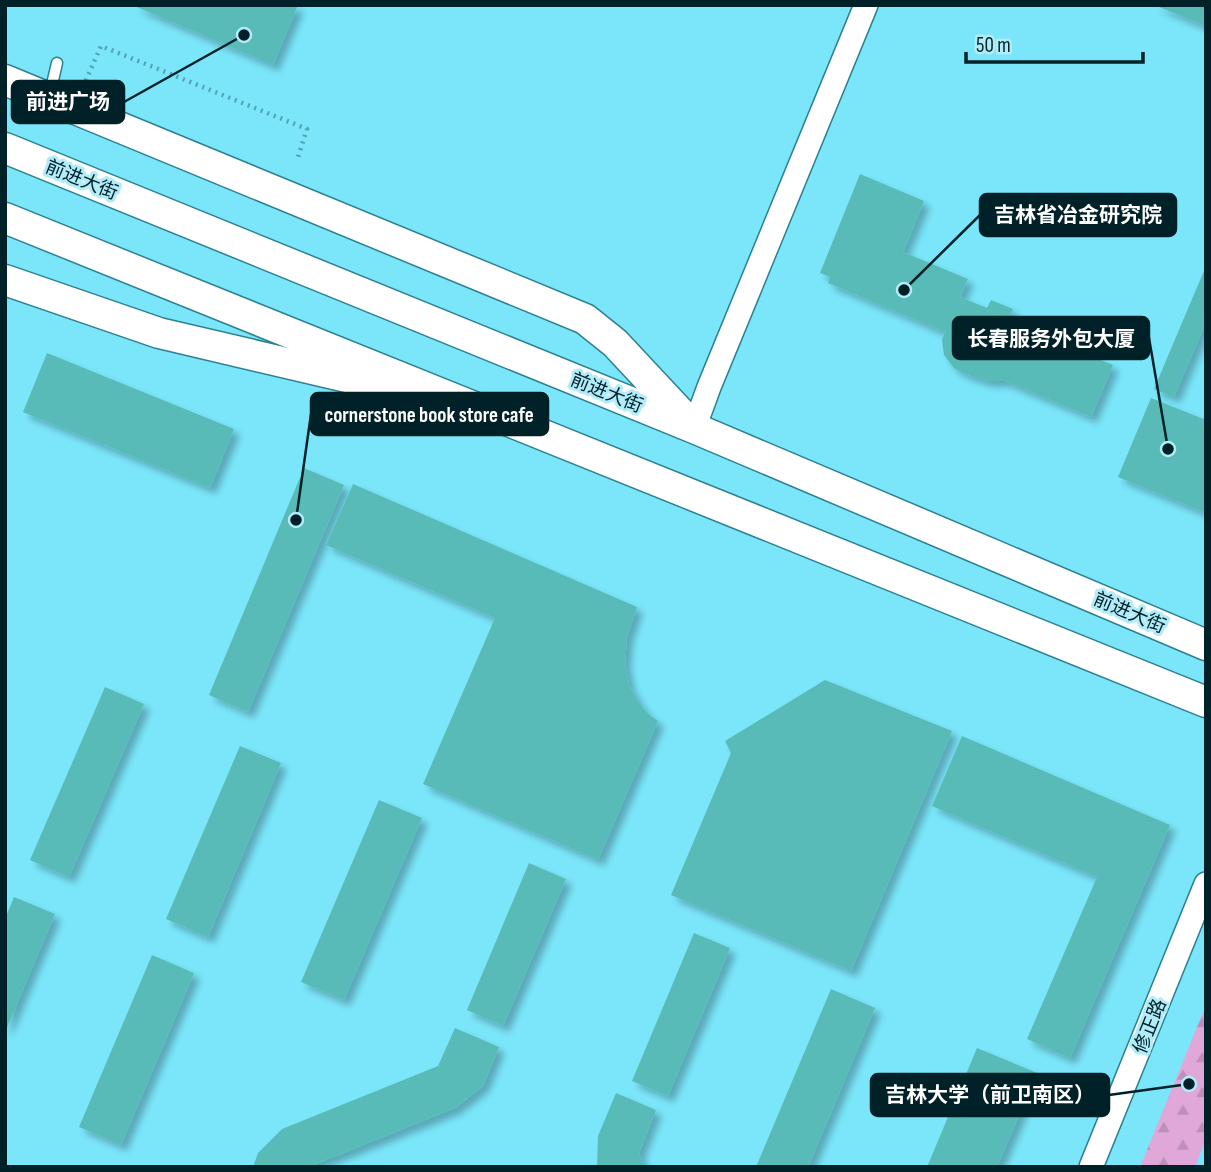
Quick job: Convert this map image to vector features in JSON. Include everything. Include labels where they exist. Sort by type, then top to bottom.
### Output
[{"type":"main road","points":[[5,80],[585,319],[615,343],[694,428]]},
{"type":"main road","name":"前进大街","points":[[5,148],[694,428],[1206,645]]},
{"type":"main road","points":[[5,218],[1206,702]]},
{"type":"main road","points":[[5,281],[159,333],[300,368],[473,406]]},
{"type":"street","points":[[694,428],[866,5]]},
{"type":"street","name":"修正路","points":[[1091,1167],[1206,884]]},
{"type":"lane","points":[[49,97],[57,63]]},
{"type":"path","points":[[82,87],[101,46],[307,129],[298,157]]},
{"type":"green space","points":[[1206,1005],[1206,1139],[1195,1167],[1140,1167]]},
{"type":"building","points":[[132,5],[298,5],[273,65]]},
{"type":"building","points":[[1154,5],[1206,5],[1206,26]]},
{"type":"building","points":[[860,174],[924,201],[903,252],[968,279],[960,297],[987,308],[991,300],[1013,309],[1007,321],[1113,365],[1091,417],[1005,381],[988,381],[954,368],[944,355],[942,340],[945,332],[828,283],[830,277],[820,273]]},
{"type":"building","points":[[1206,266],[1206,322],[1174,397],[1154,389]]},
{"type":"building","points":[[47,353],[234,429],[210,488],[23,412]]},
{"type":"building","points":[[1151,398],[1206,420],[1206,513],[1118,477]]},
{"type":"building","points":[[304,468],[344,485],[248,712],[209,695]]},
{"type":"building","points":[[353,484],[637,607],[627,637],[625,663],[629,685],[647,713],[658,721],[598,860],[423,784],[495,618],[326,545]]},
{"type":"building","points":[[825,680],[952,731],[851,971],[671,895],[731,753],[725,741]]},
{"type":"building","points":[[105,687],[144,704],[69,877],[30,860]]},
{"type":"building","points":[[962,736],[1170,825],[1070,1058],[1027,1039],[1097,877],[932,806]]},
{"type":"building","points":[[240,746],[281,763],[208,937],[166,919]]},
{"type":"building","points":[[379,800],[422,818],[344,1000],[301,982]]},
{"type":"building","points":[[529,863],[566,879],[503,1026],[467,1010]]},
{"type":"building","points":[[14,897],[55,914],[5,1032],[5,919]]},
{"type":"building","points":[[694,933],[730,948],[668,1096],[632,1081]]},
{"type":"building","points":[[152,955],[194,973],[121,1145],[79,1127]]},
{"type":"building","points":[[831,989],[875,1008],[808,1167],[756,1167]]},
{"type":"building","points":[[455,1028],[499,1047],[483,1086],[455,1108],[308,1167],[253,1167],[258,1153],[282,1129],[438,1066]]},
{"type":"building","points":[[977,1048],[1037,1073],[997,1167],[927,1167]]},
{"type":"building","points":[[616,1093],[656,1110],[639,1153],[644,1167],[597,1167],[598,1136]]},
{"type":"place","name":"前进广场","points":[[244,35]]},
{"type":"place","name":"吉林省冶金研究院","points":[[904,290]]},
{"type":"place","name":"长春服务外包大厦","points":[[1168,449]]},
{"type":"place","name":"cornerstone book store cafe","points":[[296,520]]},
{"type":"place","name":"吉林大学（前卫南区）","points":[[1189,1084]]}]
